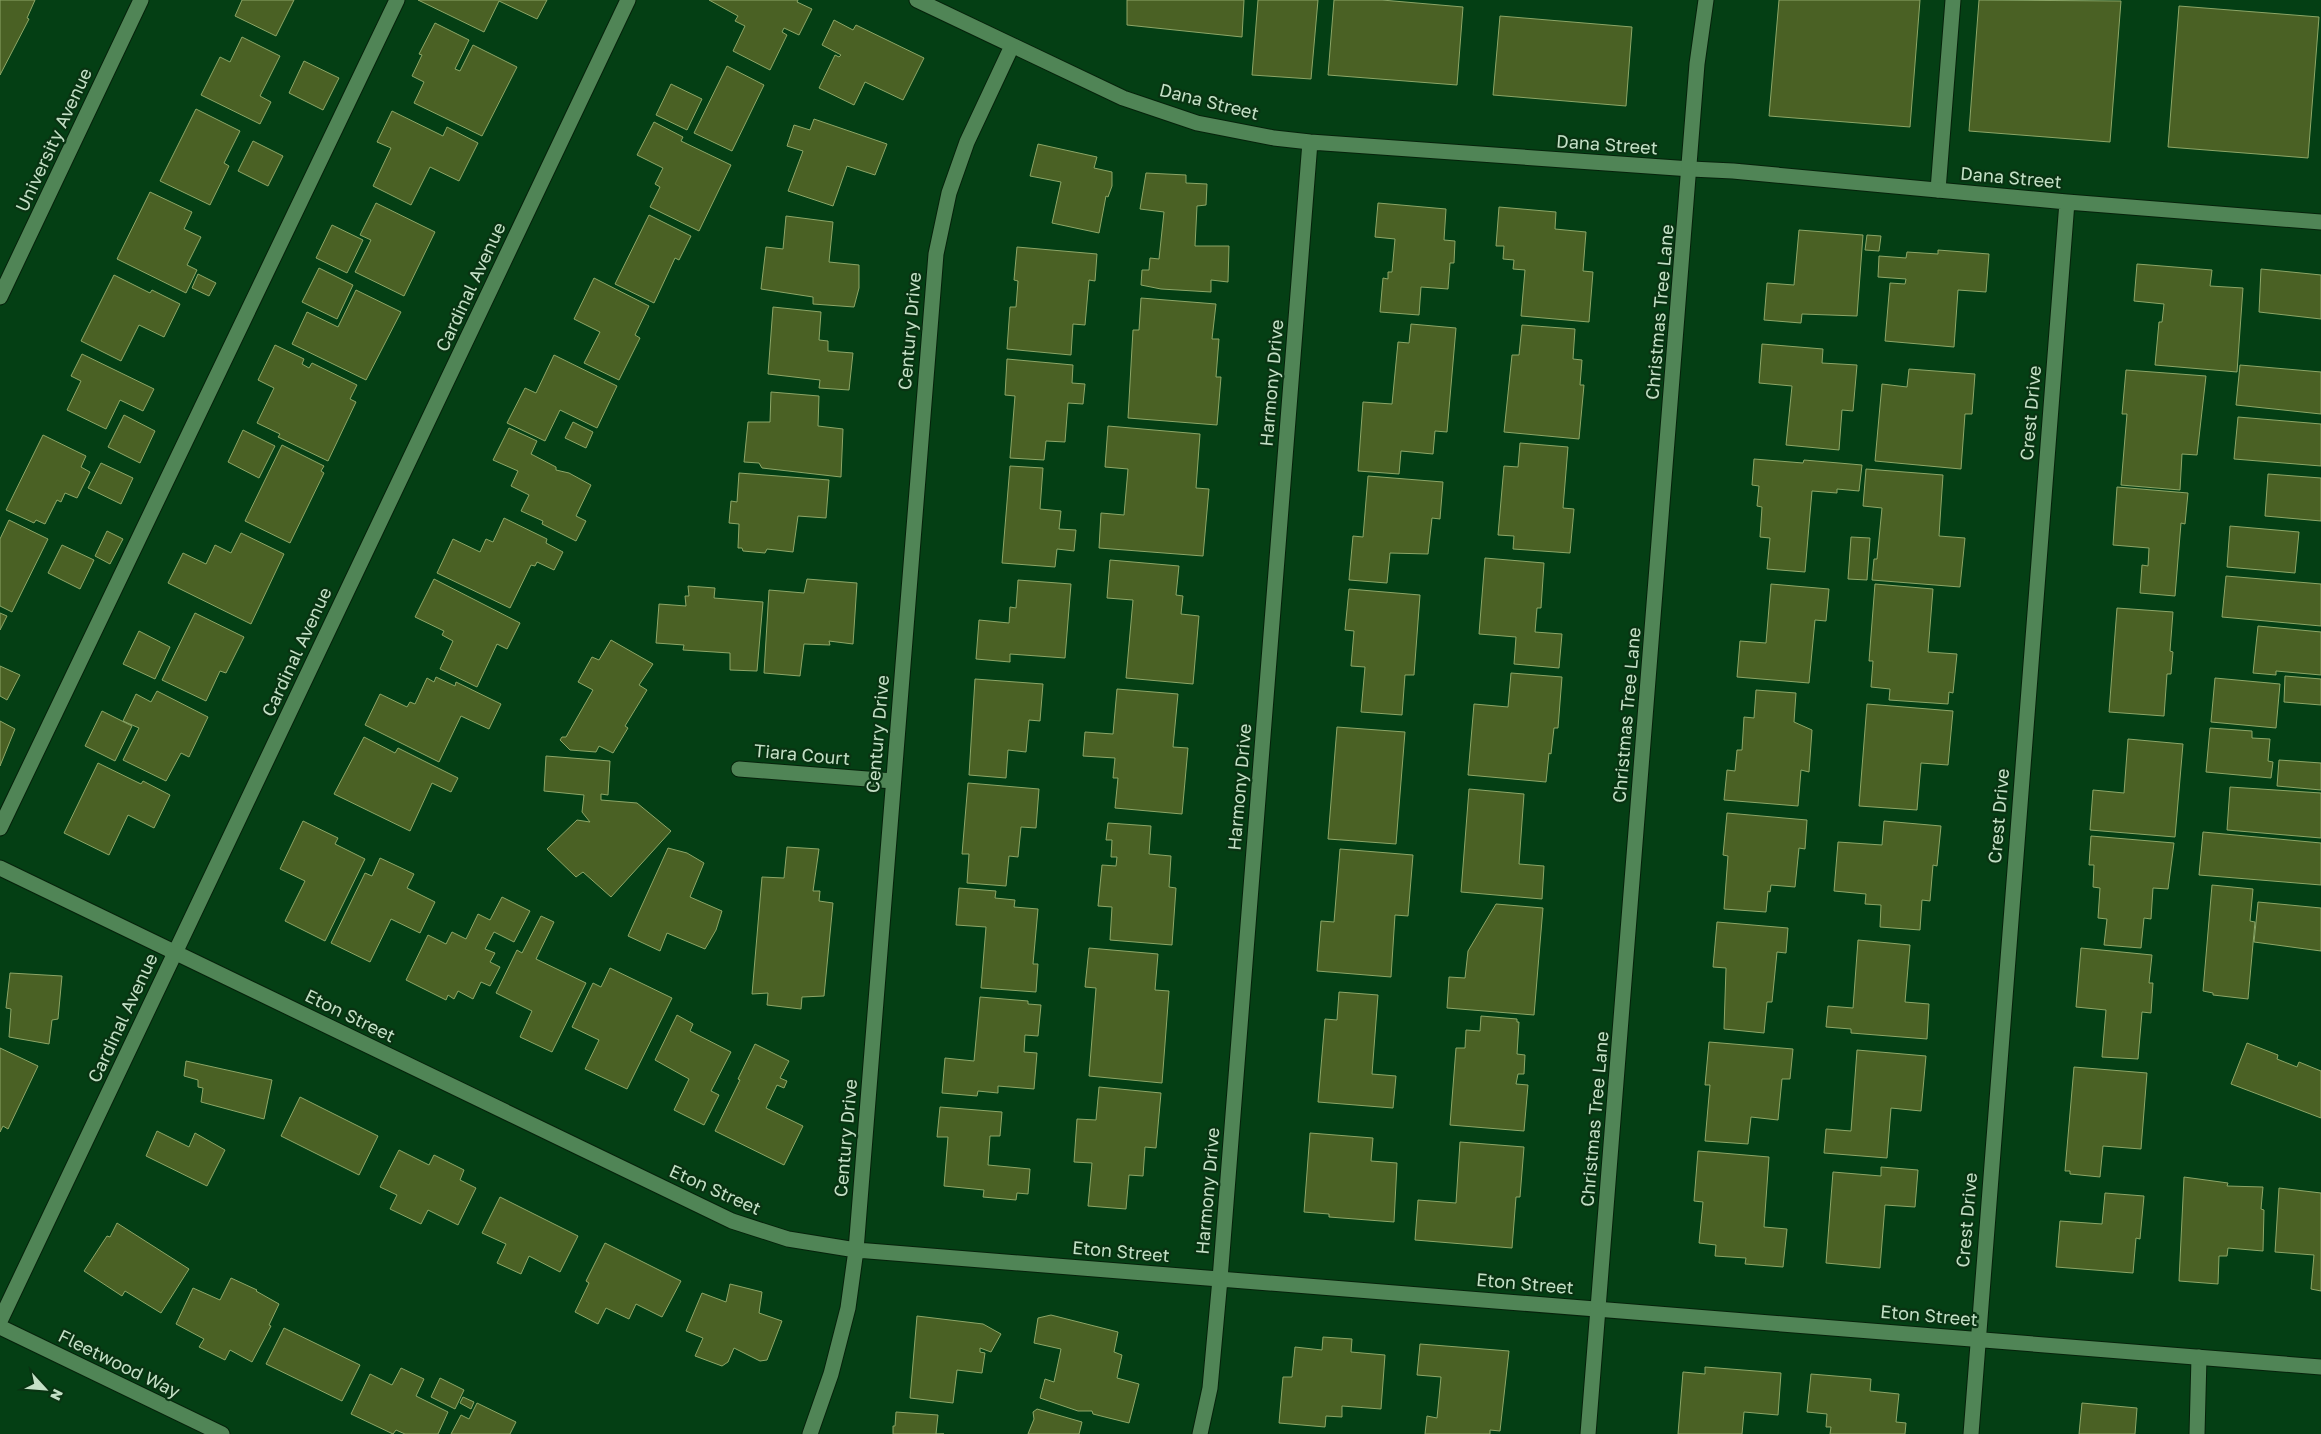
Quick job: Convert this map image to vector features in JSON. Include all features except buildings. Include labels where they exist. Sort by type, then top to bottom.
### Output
[{"type":"street","name":"University Avenue","points":[[0,297],[141,0]]},
{"type":"street","points":[[0,828],[397,0]]},
{"type":"street","name":"Cardinal Avenue","points":[[0,1321],[628,0]]},
{"type":"street","name":"Dana Street","points":[[917,0],[1123,98],[1197,123],[1274,138],[1690,170],[1732,171],[2067,202],[2321,222]]},
{"type":"street","name":"Christmas Tree Lane","points":[[1588,1434],[1698,64],[1706,0]]},
{"type":"street","points":[[1938,190],[1953,0]]},
{"type":"street","name":"Century Drive","points":[[810,1434],[831,1374],[848,1308],[856,1250],[936,254],[949,193],[967,142],[1012,46]]},
{"type":"street","name":"Harmony Drive","points":[[1200,1434],[1210,1388],[1220,1279],[1310,142]]},
{"type":"street","name":"Crest Drive","points":[[1971,1434],[1976,1339],[2067,202]]},
{"type":"street","name":"Tiara Court","points":[[739,769],[893,781]]},
{"type":"street","name":"Eton Street","points":[[0,868],[732,1221],[788,1239],[856,1250],[2321,1367]]},
{"type":"street","name":"Fleetwood Way","points":[[0,1327],[222,1434]]},
{"type":"street","points":[[2197,1434],[2199,1357]]}]
